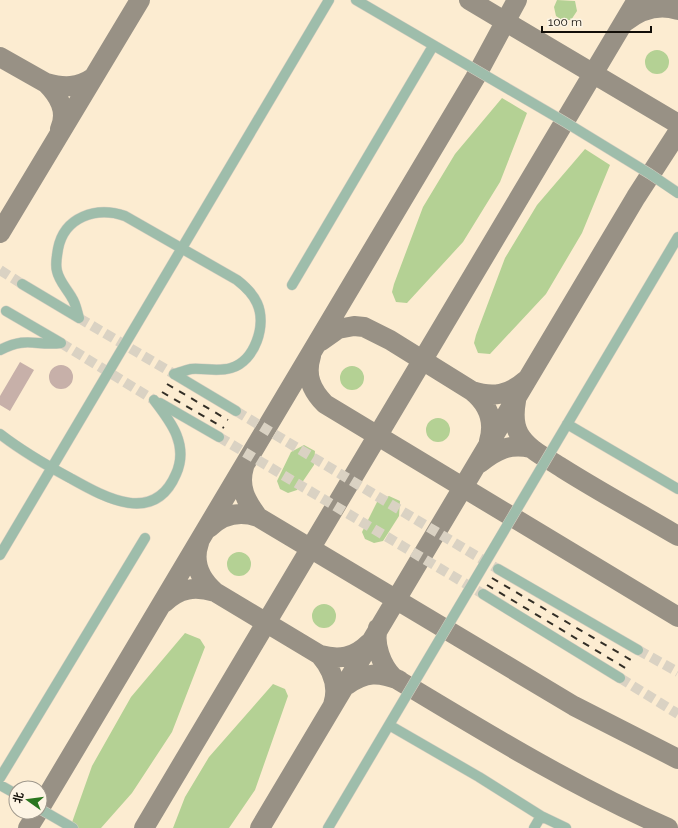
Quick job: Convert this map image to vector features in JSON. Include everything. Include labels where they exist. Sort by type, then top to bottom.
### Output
[{"type":"lane","points":[[0,555],[329,0]]},
{"type":"lane","points":[[356,0],[650,174],[678,193]]},
{"type":"lane","points":[[292,285],[434,46]]},
{"type":"lane","points":[[22,284],[79,318],[73,299],[57,271],[59,244],[63,232],[70,224],[90,213],[114,212],[141,224],[182,248],[245,286],[257,304],[260,313],[260,324],[252,352],[233,368],[221,370],[192,369],[174,374],[236,411]]},
{"type":"lane","points":[[328,828],[678,237]]},
{"type":"lane","points":[[0,350],[11,344],[23,342],[51,345],[61,343],[6,311]]},
{"type":"lane","points":[[0,434],[52,468],[100,495],[115,501],[136,504],[153,500],[161,495],[174,481],[179,469],[181,458],[180,445],[171,422],[154,400],[218,437]]},
{"type":"lane","points":[[567,424],[678,489]]},
{"type":"lane","points":[[0,778],[145,538]]},
{"type":"lane","points":[[498,569],[638,650]]},
{"type":"lane","points":[[483,594],[620,678]]},
{"type":"lane","points":[[389,725],[479,777],[541,816],[566,828]]},
{"type":"lane","points":[[48,814],[73,828]]},
{"type":"lane","points":[[534,828],[541,816]]},
{"type":"shaded area","points":[[0,0],[678,0],[678,828],[0,828]]},
{"type":"green space","points":[[557,0],[575,1],[577,11],[571,20],[562,20],[556,16],[554,7]]},
{"type":"green space","points":[[657,50],[665,54],[669,62],[665,70],[657,74],[649,70],[645,62],[649,54]]},
{"type":"green space","points":[[502,98],[527,113],[500,182],[463,242],[407,303],[396,302],[392,292],[394,284],[423,207],[455,154]]},
{"type":"green space","points":[[585,149],[610,165],[582,233],[546,294],[490,354],[478,353],[474,343],[476,335],[505,258],[537,205]]},
{"type":"green space","points":[[352,366],[360,370],[364,378],[360,386],[352,390],[344,386],[340,378],[344,370]]},
{"type":"green space","points":[[438,418],[446,422],[450,430],[446,438],[438,442],[430,438],[426,430],[430,422]]},
{"type":"green space","points":[[304,445],[315,451],[314,465],[297,490],[288,493],[280,489],[277,481],[291,452]]},
{"type":"green space","points":[[389,496],[400,501],[399,516],[383,541],[374,543],[365,539],[362,532],[377,502]]},
{"type":"green space","points":[[239,552],[247,556],[251,564],[247,572],[239,576],[231,572],[227,564],[231,556]]},
{"type":"green space","points":[[324,604],[332,608],[336,616],[332,624],[324,628],[316,624],[312,616],[316,608]]},
{"type":"green space","points":[[185,633],[200,639],[205,647],[172,732],[132,793],[101,828],[70,828],[92,766],[131,697]]},
{"type":"green space","points":[[273,684],[285,689],[288,696],[255,790],[229,828],[173,828],[185,797],[209,757]]},
{"type":"building","points":[[20,362],[34,370],[10,411],[0,405],[0,396]]},
{"type":"building","points":[[61,365],[69,369],[73,377],[69,385],[61,389],[53,385],[49,377],[53,369]]},
{"type":"taxiway","points":[[0,233],[140,0]]},
{"type":"taxiway","points":[[469,0],[678,124]]},
{"type":"taxiway","points":[[48,795],[475,78],[517,0]]},
{"type":"taxiway","points":[[144,828],[637,0]]},
{"type":"taxiway","points":[[625,22],[637,14],[650,9],[671,8],[678,10]]},
{"type":"taxiway","points":[[0,57],[46,83]]},
{"type":"taxiway","points":[[60,129],[63,110],[55,93],[46,83],[59,86],[71,86],[88,81],[94,77]]},
{"type":"taxiway","points":[[260,828],[636,197],[678,132]]},
{"type":"taxiway","points":[[321,341],[338,329],[354,326],[364,327],[390,340],[478,396],[489,413],[491,427],[489,441]]},
{"type":"taxiway","points":[[311,356],[309,363],[310,382],[320,399],[325,404],[678,617]]},
{"type":"taxiway","points":[[472,391],[494,395],[500,394],[513,389],[526,380]]},
{"type":"taxiway","points":[[516,401],[514,418],[517,430],[527,445],[591,486],[678,536]]},
{"type":"taxiway","points":[[480,463],[492,454],[510,447],[516,446],[531,448]]},
{"type":"taxiway","points":[[244,467],[242,474],[244,494],[258,517]]},
{"type":"taxiway","points":[[209,528],[214,523],[232,515],[245,514],[258,517],[574,706],[678,759]]},
{"type":"taxiway","points":[[199,543],[196,557],[197,564],[205,582],[215,592],[320,655],[327,657],[352,655],[369,643]]},
{"type":"taxiway","points":[[164,603],[181,591],[201,589],[215,592]]},
{"type":"taxiway","points":[[378,628],[378,648],[385,667],[393,677],[528,757],[632,812],[668,828]]},
{"type":"taxiway","points":[[320,655],[328,666],[335,685],[335,698],[333,705]]},
{"type":"taxiway","points":[[347,685],[360,678],[372,675],[385,676],[399,680]]},
{"type":"taxiway","points":[[28,828],[33,820]]},
{"type":"tunnel","points":[[0,270],[22,284]]},
{"type":"tunnel","points":[[79,318],[174,374]]},
{"type":"tunnel","points":[[61,343],[154,400]]},
{"type":"tunnel","points":[[236,411],[498,569]]},
{"type":"tunnel","points":[[219,437],[483,594]]},
{"type":"tunnel","points":[[638,650],[678,672]]},
{"type":"tunnel","points":[[620,678],[678,714]]},
{"type":"railway","points":[[167,384],[228,420]]},
{"type":"railway","points":[[162,392],[224,428]]},
{"type":"railway","points":[[492,578],[631,660]]},
{"type":"railway","points":[[487,585],[627,669]]}]
